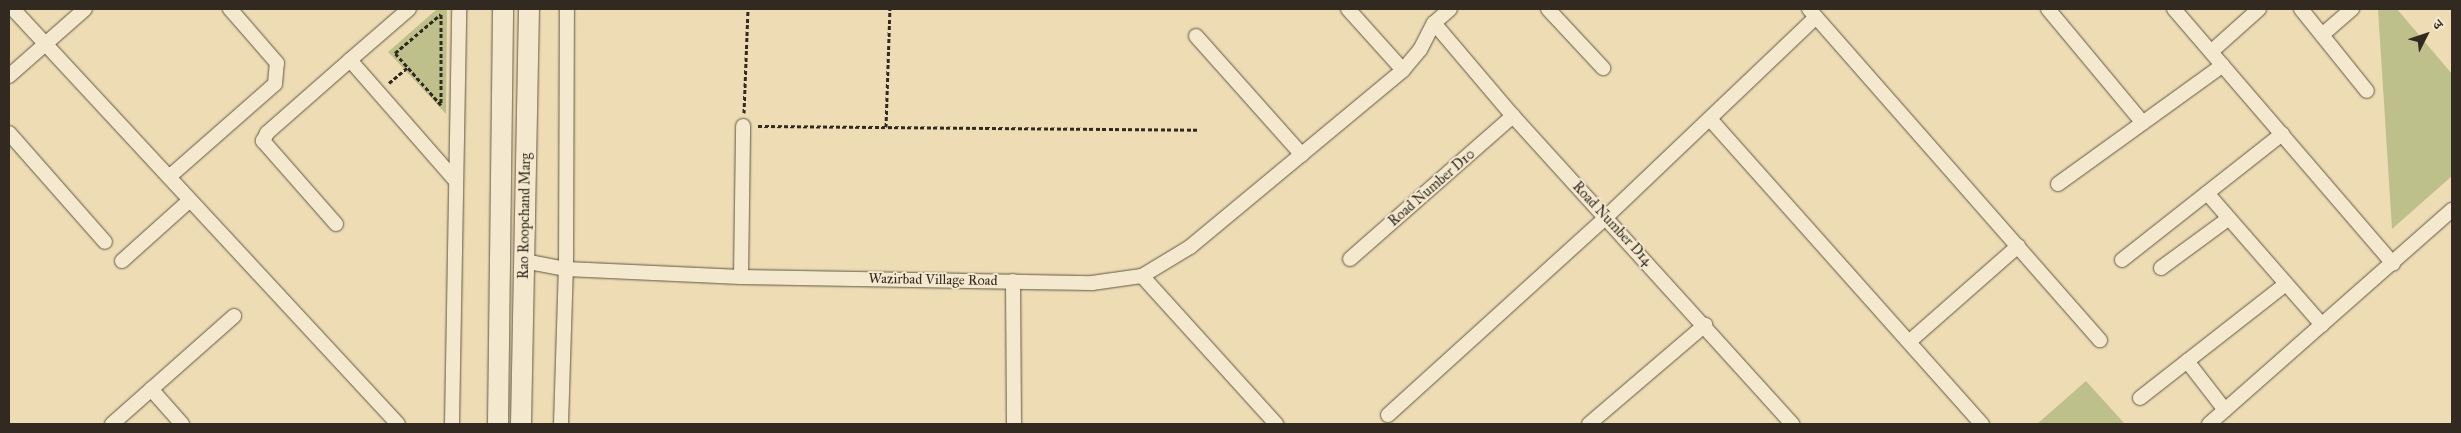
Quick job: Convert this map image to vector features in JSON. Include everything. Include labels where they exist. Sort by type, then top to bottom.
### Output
[{"type":"main road","name":"Rao Roopchand Marg","points":[[498,424],[503,9]]},
{"type":"main road","name":"Rao Roopchand Marg","points":[[521,424],[529,9]]},
{"type":"street","points":[[13,9],[398,424]]},
{"type":"street","points":[[9,76],[85,9]]},
{"type":"street","points":[[169,178],[275,84],[277,63],[230,9]]},
{"type":"street","points":[[336,224],[263,141],[267,133],[410,9]]},
{"type":"street","points":[[452,424],[459,9]]},
{"type":"street","points":[[562,424],[566,269],[567,9]]},
{"type":"street","points":[[1348,9],[1403,70]]},
{"type":"street","points":[[1276,424],[1142,276],[1190,247],[1403,70],[1420,50],[1434,22],[1450,9]]},
{"type":"street","points":[[1548,9],[1603,68]]},
{"type":"street","points":[[2048,9],[2143,123]]},
{"type":"street","points":[[2174,9],[2393,264]]},
{"type":"street","points":[[2212,51],[2259,9]]},
{"type":"street","points":[[2301,9],[2367,91]]},
{"type":"street","points":[[2322,35],[2352,9]]},
{"type":"street","points":[[1388,415],[1605,218],[1710,119],[1813,13],[2100,340]]},
{"type":"street","name":"Road Number D14","points":[[1434,22],[1513,116],[1705,325],[1792,424]]},
{"type":"street","points":[[1196,36],[1302,155]]},
{"type":"street","points":[[350,60],[456,181]]},
{"type":"street","points":[[2058,184],[2223,65]]},
{"type":"street","name":"Road Number D10","points":[[1350,259],[1513,116]]},
{"type":"street","points":[[1710,119],[1910,341],[1982,424]]},
{"type":"street","points":[[741,277],[743,126]]},
{"type":"street","points":[[9,134],[105,242]]},
{"type":"street","points":[[2122,260],[2282,134]]},
{"type":"street","points":[[2207,193],[2322,326]]},
{"type":"street","points":[[122,261],[190,200]]},
{"type":"street","points":[[2209,424],[2393,264],[2452,210]]},
{"type":"street","points":[[2161,268],[2229,218]]},
{"type":"street","points":[[1910,341],[2018,246]]},
{"type":"street","name":"Wazirbad Village Road","points":[[524,261],[566,269],[741,277],[1092,283],[1142,276]]},
{"type":"street","points":[[1014,281],[1014,424]]},
{"type":"street","points":[[2140,398],[2286,284]]},
{"type":"street","points":[[112,424],[234,316]]},
{"type":"street","points":[[1589,424],[1705,325]]},
{"type":"street","points":[[2187,361],[2225,410]]},
{"type":"street","points":[[151,389],[182,424]]},
{"type":"path","points":[[748,9],[743,126],[1200,130]]},
{"type":"path","points":[[886,126],[890,9]]},
{"type":"path","points":[[441,14],[441,105],[408,67],[395,53],[441,14]]},
{"type":"path","points":[[378,93],[408,67]]},
{"type":"green space","points":[[437,9],[447,9],[446,114],[388,52]]},
{"type":"green space","points":[[2378,9],[2397,9],[2452,74],[2452,176],[2392,229]]},
{"type":"green space","points":[[2086,381],[2125,424],[2037,424]]}]
